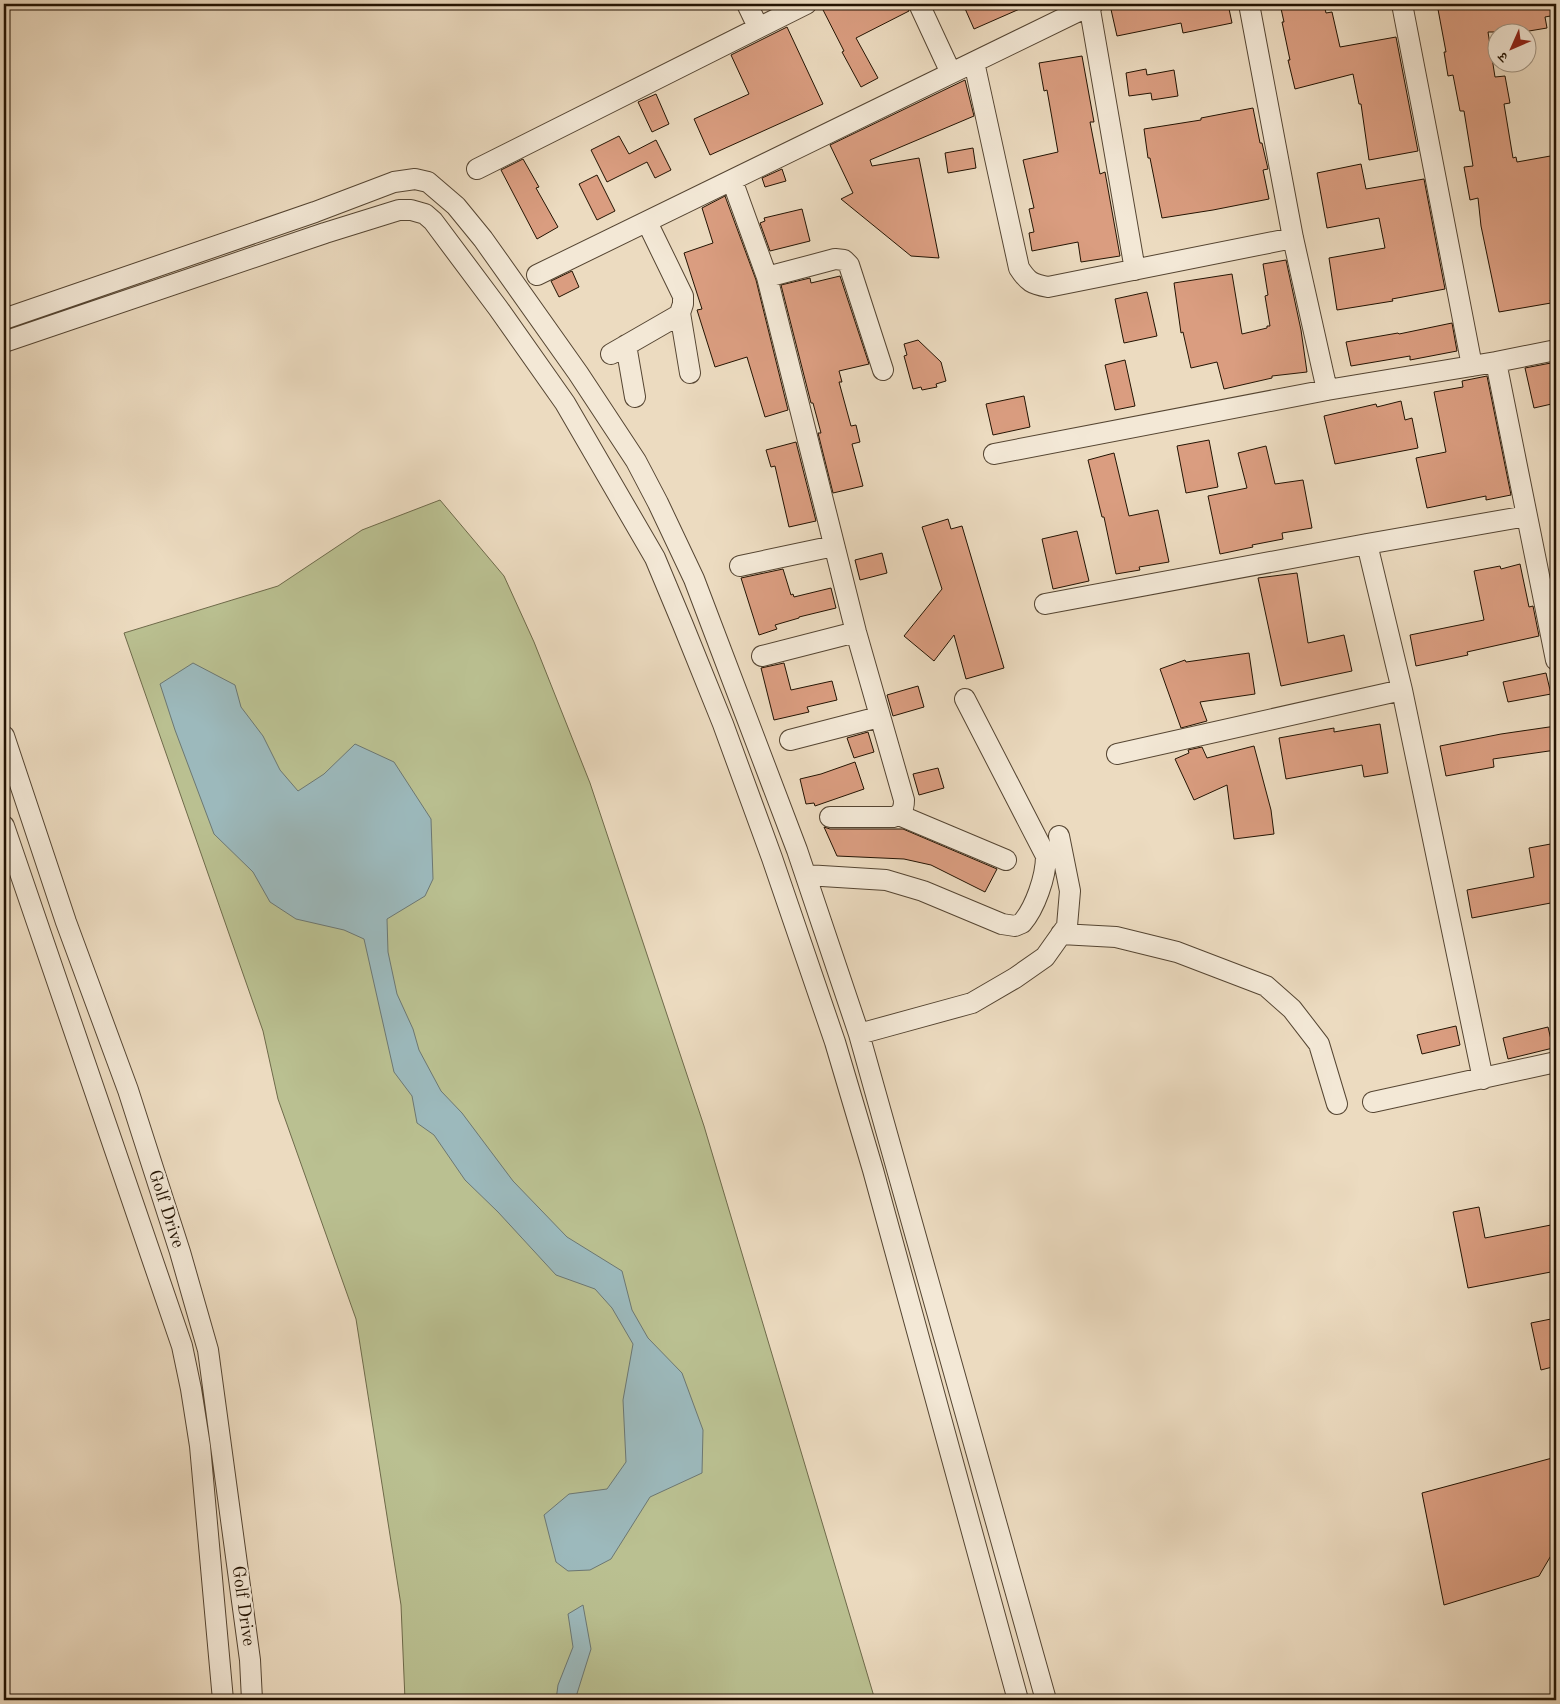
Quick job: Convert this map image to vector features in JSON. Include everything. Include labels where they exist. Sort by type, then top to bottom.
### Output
[{"type":"street","points":[[747,4],[758,27]]},
{"type":"street","points":[[477,169],[806,4]]},
{"type":"street","points":[[919,4],[951,73]]},
{"type":"street","points":[[538,275],[1091,4],[1135,270]]},
{"type":"street","points":[[1249,4],[1293,238],[1327,390]]},
{"type":"street","points":[[1402,4],[1472,366]]},
{"type":"street","points":[[974,62],[1019,268],[1027,280],[1037,285],[1048,287],[1293,238]]},
{"type":"street","points":[[4,319],[315,212],[394,182],[416,179],[428,182],[456,206],[483,239],[583,380],[636,461],[694,579],[806,875],[859,1034],[1044,1694],[1017,1698],[873,1170],[821,998],[723,724],[655,558],[565,403],[498,308],[433,221],[425,214],[411,210],[399,210],[316,236],[4,342]]},
{"type":"street","points":[[732,180],[767,277],[856,632],[904,800],[902,811],[893,818],[830,817]]},
{"type":"street","points":[[647,222],[682,296],[683,304],[680,313],[690,372]]},
{"type":"street","points":[[767,277],[835,258],[844,260],[849,265],[883,370]]},
{"type":"street","points":[[635,397],[618,350],[680,313]]},
{"type":"street","points":[[994,454],[1327,390],[1556,350]]},
{"type":"street","points":[[1496,362],[1556,660]]},
{"type":"street","points":[[1045,604],[1527,516]]},
{"type":"street","points":[[1367,544],[1402,690],[1483,1079]]},
{"type":"street","points":[[740,566],[834,546]]},
{"type":"street","points":[[762,656],[856,632]]},
{"type":"street","points":[[1117,754],[1402,690]]},
{"type":"street","points":[[806,875],[886,880],[923,891],[1002,924],[1015,926],[1022,923],[1041,886],[1045,872],[1046,856],[965,699]]},
{"type":"street","points":[[790,740],[879,716]]},
{"type":"street","name":"Golf Drive","points":[[4,736],[66,922],[128,1090],[180,1252],[208,1350],[250,1660],[252,1700]]},
{"type":"street","points":[[899,815],[1006,860]]},
{"type":"street","name":"Golf Drive","points":[[4,826],[182,1346],[200,1446],[223,1700]]},
{"type":"street","points":[[859,1034],[972,1003],[1015,978],[1045,957],[1067,926],[1070,891],[1059,836]]},
{"type":"street","points":[[772,858],[796,850]]},
{"type":"street","points":[[1060,934],[1116,937],[1177,952],[1266,986],[1292,1010],[1318,1044],[1337,1104]]},
{"type":"street","points":[[1373,1102],[1556,1062]]},
{"type":"street","points":[[220,1664],[250,1660]]},
{"type":"green space","points":[[440,500],[504,576],[534,642],[590,783],[704,1126],[875,1700],[405,1700],[401,1605],[356,1319],[278,1099],[263,1031],[124,633],[278,586],[362,530]]},
{"type":"water","points":[[193,663],[235,685],[241,707],[263,736],[280,770],[298,791],[324,774],[355,744],[394,762],[431,819],[433,879],[425,896],[387,919],[388,952],[397,994],[413,1029],[419,1050],[441,1091],[462,1113],[513,1181],[567,1237],[622,1271],[632,1310],[648,1338],[682,1373],[703,1430],[702,1473],[650,1497],[611,1559],[590,1570],[568,1571],[556,1562],[544,1515],[569,1494],[607,1489],[626,1462],[623,1400],[633,1344],[612,1308],[595,1289],[556,1275],[498,1212],[465,1180],[434,1135],[417,1123],[412,1096],[394,1072],[364,939],[344,930],[296,919],[270,902],[253,872],[214,834],[160,684]]},
{"type":"water","points":[[583,1605],[591,1649],[575,1700],[556,1700],[558,1685],[573,1647],[568,1614]]},
{"type":"building","points":[[820,4],[907,4],[909,11],[856,38],[878,78],[861,87],[842,52],[844,51]]},
{"type":"building","points":[[963,4],[1031,4],[974,29]]},
{"type":"building","points":[[1228,4],[1232,23],[1183,33],[1181,23],[1117,36],[1110,5]]},
{"type":"building","points":[[1280,4],[1324,4],[1326,13],[1332,12],[1340,47],[1396,37],[1418,151],[1369,160],[1361,104],[1359,104],[1353,74],[1295,89],[1288,60],[1290,60]]},
{"type":"building","points":[[1437,4],[1556,4],[1556,15],[1545,17],[1547,28],[1538,30],[1538,22],[1488,22],[1488,72],[1494,72],[1495,77],[1505,76],[1510,103],[1504,104],[1513,158],[1516,157],[1517,162],[1556,155],[1556,299],[1550,300],[1551,303],[1499,312],[1481,226],[1478,198],[1470,200],[1464,167],[1473,166],[1464,111],[1460,111],[1453,75],[1448,76],[1444,52],[1446,52]]},
{"type":"building","points":[[787,27],[823,104],[710,155],[694,119],[749,94],[731,55]]},
{"type":"building","points":[[1082,56],[1094,122],[1090,122],[1100,174],[1105,172],[1120,256],[1081,262],[1078,242],[1032,251],[1029,233],[1034,232],[1029,209],[1034,208],[1023,160],[1058,152],[1047,90],[1044,91],[1039,63]]},
{"type":"building","points":[[1146,69],[1147,75],[1174,70],[1178,96],[1152,100],[1151,93],[1129,96],[1126,73]]},
{"type":"building","points":[[965,80],[974,116],[870,160],[872,166],[919,158],[939,258],[911,256],[841,199],[853,193],[830,145]]},
{"type":"building","points":[[656,94],[669,124],[652,132],[638,102]]},
{"type":"building","points":[[1253,108],[1260,143],[1262,143],[1268,169],[1263,170],[1269,199],[1162,218],[1150,158],[1148,158],[1144,129],[1201,120],[1201,118]]},
{"type":"building","points":[[619,136],[629,154],[656,140],[671,170],[655,178],[647,162],[607,182],[591,150]]},
{"type":"building","points":[[973,148],[976,168],[948,173],[945,153]]},
{"type":"building","points":[[523,159],[539,187],[536,188],[558,227],[537,239],[501,170]]},
{"type":"building","points":[[1361,164],[1366,189],[1424,179],[1445,289],[1392,299],[1393,301],[1337,310],[1329,258],[1385,248],[1379,218],[1327,228],[1317,173]]},
{"type":"building","points":[[782,169],[786,181],[765,187],[762,178]]},
{"type":"building","points":[[597,175],[615,211],[597,220],[579,184]]},
{"type":"building","points":[[725,196],[756,280],[788,410],[765,417],[747,357],[715,367],[697,310],[702,309],[684,253],[713,243],[702,208]]},
{"type":"building","points":[[802,209],[810,241],[770,251],[760,223],[765,221],[764,218]]},
{"type":"building","points":[[1286,260],[1301,330],[1307,372],[1272,376],[1272,378],[1224,389],[1217,362],[1191,368],[1183,332],[1181,333],[1174,283],[1232,274],[1242,334],[1270,326],[1265,296],[1268,295],[1263,264]]},
{"type":"building","points":[[572,271],[579,287],[559,297],[551,281]]},
{"type":"building","points":[[840,276],[869,364],[839,371],[842,382],[839,382],[851,426],[856,425],[860,442],[852,444],[863,486],[833,493],[818,433],[821,433],[813,403],[811,403],[781,285],[810,278],[811,283]]},
{"type":"building","points":[[1147,292],[1157,336],[1124,343],[1115,299]]},
{"type":"building","points":[[1452,323],[1457,351],[1410,360],[1410,356],[1351,366],[1346,342]]},
{"type":"building","points":[[918,340],[941,362],[946,381],[936,384],[937,387],[922,390],[921,387],[913,389],[904,356],[907,355],[904,344]]},
{"type":"building","points":[[1125,360],[1135,406],[1115,410],[1105,365]]},
{"type":"building","points":[[1556,362],[1556,403],[1534,408],[1525,368]]},
{"type":"building","points":[[1487,376],[1511,495],[1486,500],[1486,496],[1427,508],[1416,458],[1446,452],[1434,392],[1463,387],[1462,381]]},
{"type":"building","points":[[1024,396],[1030,427],[993,435],[986,404]]},
{"type":"building","points":[[1401,401],[1405,420],[1412,418],[1418,448],[1335,464],[1324,416],[1376,404],[1377,407]]},
{"type":"building","points":[[1209,440],[1218,487],[1186,493],[1177,446]]},
{"type":"building","points":[[796,442],[816,521],[789,527],[775,466],[771,467],[766,450]]},
{"type":"building","points":[[1266,446],[1275,484],[1303,480],[1312,528],[1282,533],[1283,539],[1220,554],[1208,496],[1247,488],[1238,453]]},
{"type":"building","points":[[1114,453],[1129,516],[1158,510],[1169,562],[1139,567],[1140,570],[1116,574],[1104,517],[1102,517],[1088,460]]},
{"type":"building","points":[[948,519],[951,529],[962,526],[1004,668],[966,679],[954,635],[934,661],[904,636],[942,589],[922,527]]},
{"type":"building","points":[[1077,531],[1089,581],[1053,589],[1042,539]]},
{"type":"building","points":[[882,553],[887,573],[860,580],[855,560]]},
{"type":"building","points":[[1520,564],[1529,607],[1533,606],[1539,636],[1467,652],[1468,655],[1416,666],[1410,635],[1484,620],[1474,571],[1500,566],[1501,569]]},
{"type":"building","points":[[783,569],[791,595],[793,594],[794,597],[831,588],[836,608],[775,625],[777,629],[759,635],[741,578]]},
{"type":"building","points":[[1297,573],[1308,643],[1344,635],[1352,671],[1281,686],[1258,578]]},
{"type":"building","points":[[1249,653],[1255,694],[1200,702],[1207,721],[1181,728],[1160,669],[1185,660],[1186,662]]},
{"type":"building","points":[[784,663],[791,690],[832,681],[837,700],[807,707],[809,712],[774,720],[761,668]]},
{"type":"building","points":[[1546,673],[1551,694],[1508,702],[1503,682]]},
{"type":"building","points":[[918,686],[924,707],[893,716],[887,695]]},
{"type":"building","points":[[1380,724],[1388,773],[1364,777],[1362,765],[1286,779],[1279,738],[1334,728],[1334,732]]},
{"type":"building","points":[[1556,726],[1556,750],[1493,759],[1494,767],[1446,776],[1440,746]]},
{"type":"building","points":[[868,732],[874,752],[854,758],[847,738]]},
{"type":"building","points":[[1254,746],[1271,810],[1274,834],[1234,839],[1227,785],[1194,800],[1175,759],[1189,753],[1188,750],[1202,747],[1207,758]]},
{"type":"building","points":[[855,762],[864,789],[815,806],[814,803],[806,804],[800,779]]},
{"type":"building","points":[[938,768],[944,788],[919,795],[913,774]]},
{"type":"building","points":[[824,827],[830,829],[903,829],[997,869],[985,892],[931,865],[904,859],[837,856]]},
{"type":"building","points":[[1556,843],[1556,902],[1472,918],[1467,890],[1534,877],[1529,848]]},
{"type":"building","points":[[1456,1026],[1460,1045],[1422,1054],[1417,1035]]},
{"type":"building","points":[[1548,1027],[1553,1048],[1508,1059],[1503,1038]]},
{"type":"building","points":[[1479,1207],[1485,1238],[1556,1224],[1556,1271],[1468,1288],[1453,1212]]},
{"type":"building","points":[[1556,1318],[1556,1366],[1541,1370],[1531,1323]]},
{"type":"building","points":[[1556,1457],[1556,1547],[1539,1576],[1444,1605],[1422,1493]]}]
